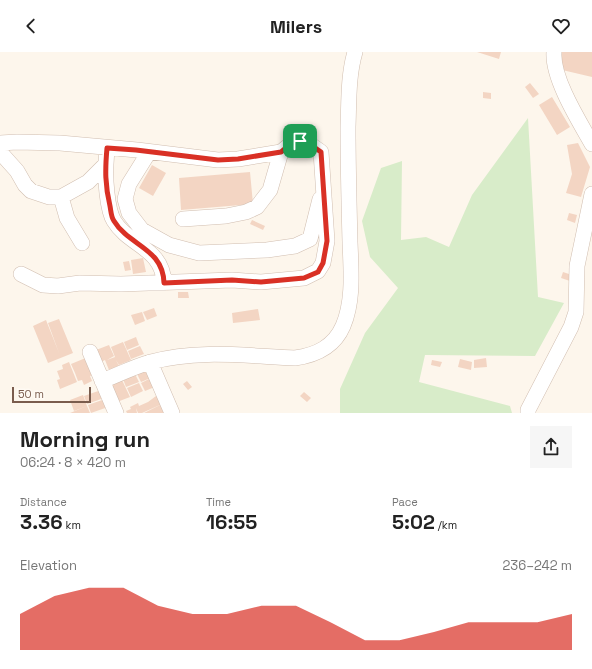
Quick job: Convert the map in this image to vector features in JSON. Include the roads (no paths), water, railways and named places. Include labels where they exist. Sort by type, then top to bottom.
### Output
[{"type":"street","points":[[102,381],[150,362],[169,358],[209,355],[295,358],[306,357],[316,354],[323,349],[339,333],[343,325],[351,294],[348,121],[352,64],[355,52]]},
{"type":"street","points":[[554,52],[556,72],[564,91],[592,144]]},
{"type":"street","points":[[0,143],[60,143],[218,160],[238,159],[281,152],[292,143],[300,141],[311,145],[321,152],[327,241],[323,263],[318,272],[304,278],[261,282],[232,280],[164,283],[80,283],[58,286],[43,285],[21,274]]},
{"type":"street","points":[[107,148],[105,180],[112,220],[122,233],[154,256],[161,267],[164,283]]},
{"type":"street","points":[[0,152],[16,170],[25,185],[32,191],[49,197],[61,198],[88,182],[106,164]]},
{"type":"street","points":[[149,152],[129,184],[125,199],[128,213],[142,230],[169,245],[199,253],[267,250],[295,246],[310,239],[319,204],[322,162]]},
{"type":"street","points":[[184,219],[226,216],[246,212],[257,207],[270,190],[281,152]]},
{"type":"street","points":[[528,413],[528,410],[571,327],[576,312],[577,266],[592,194]]},
{"type":"street","points":[[61,198],[67,218],[82,243]]},
{"type":"street","points":[[90,352],[116,413]]},
{"type":"street","points":[[150,362],[172,413]]}]
